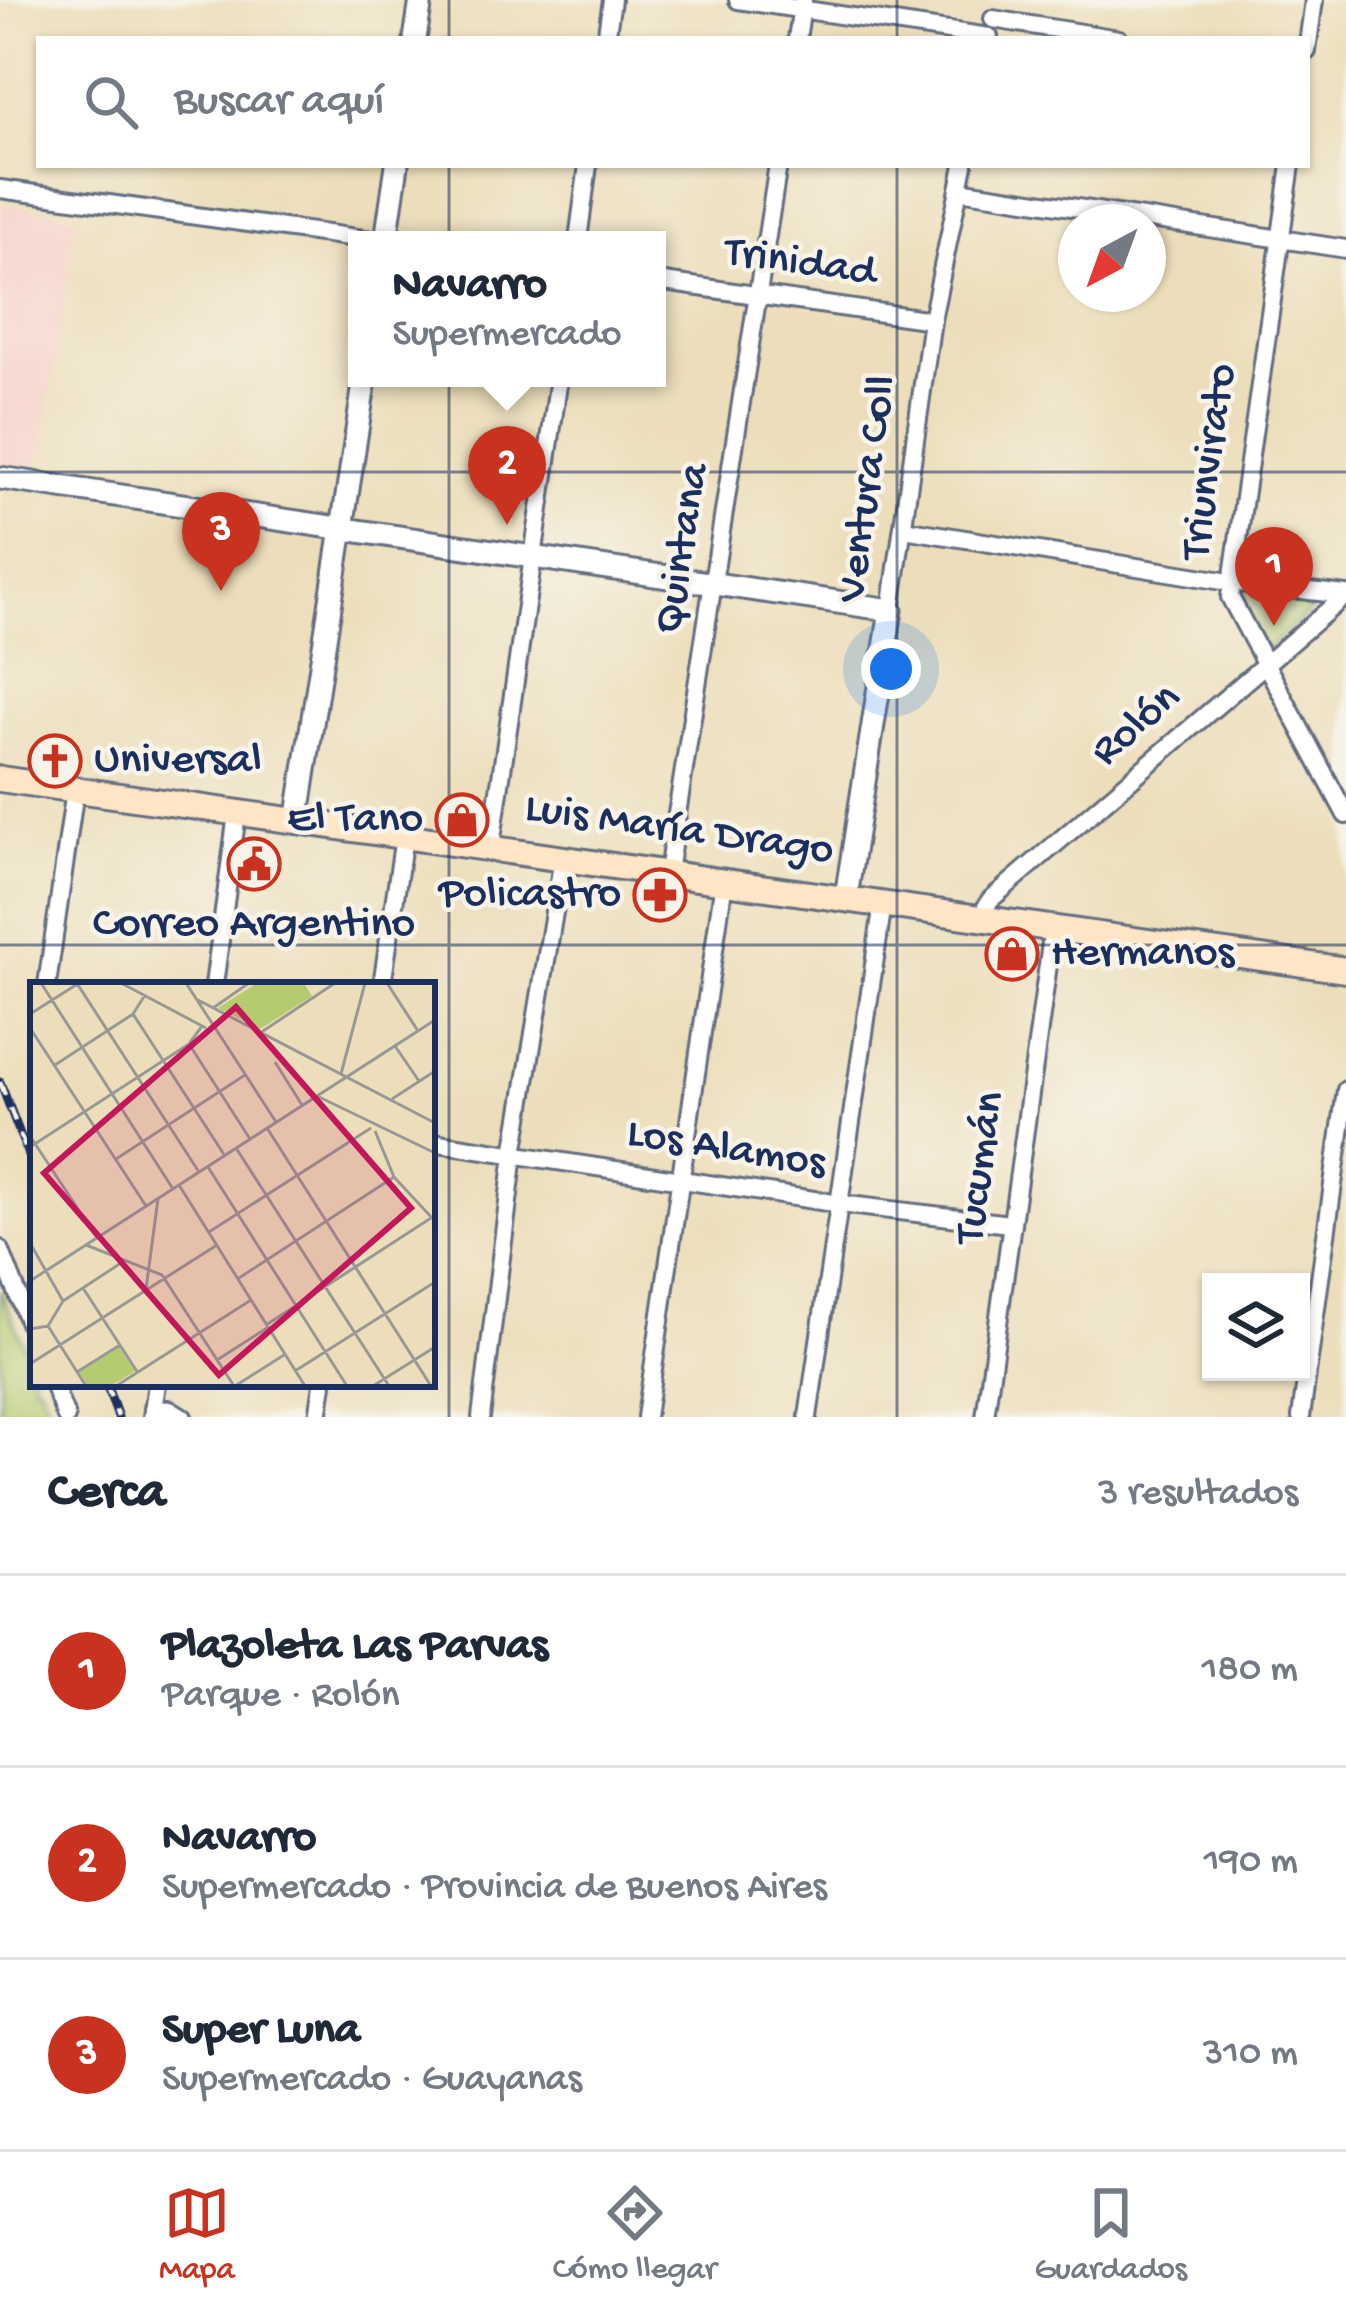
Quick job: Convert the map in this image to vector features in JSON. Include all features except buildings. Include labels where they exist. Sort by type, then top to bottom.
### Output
[{"type":"main road","name":"Luis María Drago","points":[[0,779],[1346,970]]},
{"type":"street","points":[[415,36],[421,0]]},
{"type":"street","points":[[606,36],[612,0]]},
{"type":"street","points":[[738,0],[990,32],[1064,36]]},
{"type":"street","points":[[990,32],[996,0]]},
{"type":"street","points":[[1309,36],[1314,0]]},
{"type":"street","points":[[797,36],[802,5]]},
{"type":"street","points":[[387,231],[397,168]]},
{"type":"street","points":[[579,231],[588,168]]},
{"type":"street","name":"Quintana","points":[[668,872],[778,168]]},
{"type":"street","name":"Ventura Coll","points":[[846,897],[932,320],[963,168]]},
{"type":"street","name":"Triunvirato","points":[[1292,168],[1230,597],[1262,666],[1339,788],[1346,814]]},
{"type":"street","points":[[0,188],[348,237]]},
{"type":"street","points":[[959,190],[1346,249]]},
{"type":"street","name":"Trinidad","points":[[666,282],[932,320]]},
{"type":"street","points":[[297,822],[363,387]]},
{"type":"street","points":[[491,846],[558,387]]},
{"type":"street","points":[[0,478],[891,610]]},
{"type":"street","points":[[904,529],[1229,582],[1346,595]]},
{"type":"street","name":"Rolón","points":[[981,916],[990,900],[1346,595]]},
{"type":"street","points":[[46,982],[75,790]]},
{"type":"street","points":[[214,982],[237,814]]},
{"type":"street","points":[[382,982],[404,837]]},
{"type":"street","points":[[481,1417],[514,1154],[563,858]]},
{"type":"street","points":[[646,1417],[724,880]]},
{"type":"street","points":[[808,1417],[884,903]]},
{"type":"street","name":"Tucumán","points":[[985,1417],[1053,928]]},
{"type":"street","points":[[1301,1417],[1346,1090]]},
{"type":"street","name":"Los Alamos","points":[[435,1142],[840,1204],[1010,1224]]},
{"type":"street","points":[[0,1249],[30,1325]]},
{"type":"street","points":[[54,1387],[66,1417]]},
{"type":"street","points":[[318,1417],[323,1387]]},
{"type":"street","points":[[153,1413],[183,1417]]},
{"type":"shaded area","points":[[0,204],[77,216],[39,470],[0,464]]},
{"type":"green space","points":[[1243,590],[1321,602],[1265,650],[1241,597]]},
{"type":"green space","points":[[0,1289],[30,1361],[30,1387],[40,1387],[52,1417],[0,1417]]},
{"type":"railway","points":[[0,1082],[30,1160]]},
{"type":"railway","points":[[107,1387],[118,1417]]},
{"type":"place","name":"Navarro","points":[[507,525]]},
{"type":"place","name":"Super Luna","points":[[221,591]]},
{"type":"place","name":"Plazoleta Las Parvas","points":[[1274,626]]},
{"type":"place","name":"Universal","points":[[55,761]]},
{"type":"place","name":"El Tano","points":[[462,820]]},
{"type":"place","name":"Correo Argentino","points":[[254,864]]},
{"type":"place","name":"Policastro","points":[[660,895]]},
{"type":"place","name":"Hermanos","points":[[1012,954]]}]
